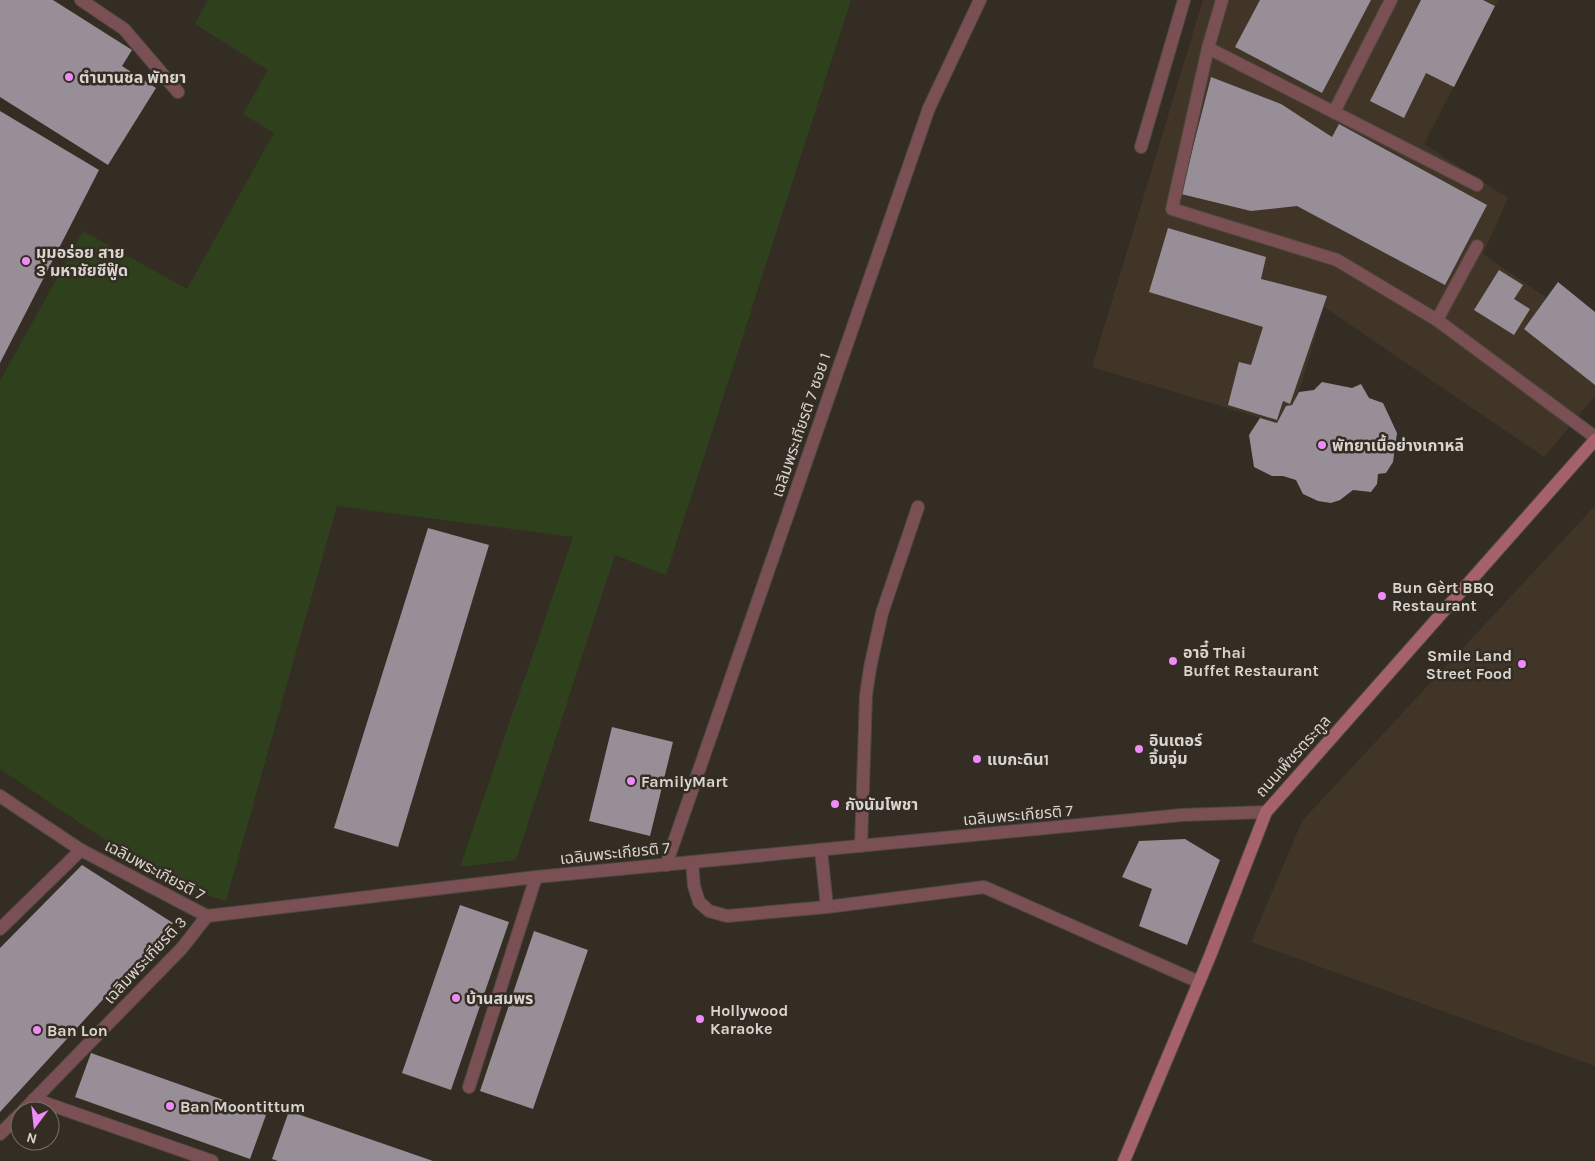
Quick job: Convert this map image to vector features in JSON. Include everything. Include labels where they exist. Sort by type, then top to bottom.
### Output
[{"type":"street","points":[[82,0],[124,29],[178,92]]},
{"type":"street","name":"เฉลิมพระเกียรติ 7 ซอย 1","points":[[666,865],[929,108],[980,0]]},
{"type":"street","points":[[1141,147],[1184,0]]},
{"type":"street","points":[[1222,0],[1208,48],[1172,209],[1337,260],[1437,320],[1595,439]]},
{"type":"street","points":[[1334,112],[1391,0]]},
{"type":"street","points":[[1208,48],[1477,185]]},
{"type":"street","points":[[1437,320],[1477,246]]},
{"type":"street","name":"ถนนเพ็ชรตระกูล","points":[[1124,1161],[1199,982],[1266,812],[1595,439]]},
{"type":"street","points":[[861,846],[866,695],[870,668],[882,613],[918,507]]},
{"type":"street","name":"เฉลิมพระเกียรติ 7","points":[[0,796],[82,850],[207,916],[536,877],[1182,815],[1266,812]]},
{"type":"street","points":[[0,929],[82,850]]},
{"type":"street","points":[[821,850],[827,907]]},
{"type":"street","points":[[692,862],[694,886],[699,902],[709,911],[727,916],[827,907],[984,887],[1199,982]]},
{"type":"street","points":[[469,1087],[536,877]]},
{"type":"street","name":"เฉลิมพระเกียรติ 3","points":[[34,1099],[182,948],[207,916]]},
{"type":"street","points":[[34,1099],[212,1161]]},
{"type":"street","points":[[0,1134],[10,1124]]},
{"type":"shaded area","points":[[1203,0],[1498,0],[1424,144],[1508,198],[1483,254],[1547,298],[1595,312],[1595,396],[1544,457],[1324,307],[1300,388],[1292,405],[1277,423],[1092,367]]},
{"type":"shaded area","name":"Smile Land Street Food","points":[[1595,506],[1595,1066],[1251,942],[1302,821]]},
{"type":"green space","points":[[208,0],[851,0],[666,575],[615,555],[516,860],[460,867],[573,537],[337,506],[226,901],[171,884],[0,769],[0,381],[83,231],[187,289],[274,133],[243,114],[268,70],[195,24]]},
{"type":"building","name":"ตำนานชล พัทยา","points":[[0,0],[53,0],[132,50],[122,66],[156,88],[108,165],[0,97]]},
{"type":"building","points":[[1260,0],[1371,0],[1322,93],[1235,47]]},
{"type":"building","points":[[1421,0],[1483,0],[1495,6],[1454,87],[1426,73],[1404,118],[1370,101]]},
{"type":"building","points":[[1211,77],[1281,104],[1332,137],[1339,124],[1487,205],[1445,285],[1297,206],[1251,211],[1181,194]]},
{"type":"building","name":"มุมอร่อย สาย 3 มหาชัยซีฟู๊ด","points":[[0,111],[99,170],[0,363]]},
{"type":"building","points":[[1168,228],[1266,257],[1261,279],[1327,296],[1290,404],[1283,401],[1277,420],[1228,405],[1239,362],[1251,365],[1263,327],[1149,292]]},
{"type":"building","points":[[1499,270],[1523,285],[1514,299],[1530,309],[1514,335],[1474,310]]},
{"type":"building","points":[[1558,282],[1595,312],[1595,385],[1524,329]]},
{"type":"building","name":"พัทยาเนื้อย่างเกาหลี","points":[[1322,382],[1352,388],[1361,384],[1369,398],[1383,403],[1397,433],[1393,462],[1386,473],[1378,474],[1377,484],[1371,492],[1353,490],[1340,500],[1331,503],[1318,501],[1303,494],[1296,480],[1283,476],[1272,476],[1254,467],[1249,435],[1260,418],[1277,423],[1286,406],[1292,405],[1299,392],[1314,390]]},
{"type":"building","points":[[428,528],[489,545],[398,847],[334,828]]},
{"type":"building","name":"FamilyMart","points":[[612,727],[673,742],[650,836],[589,821]]},
{"type":"building","points":[[1185,839],[1220,860],[1187,945],[1139,926],[1152,889],[1122,877],[1139,841]]},
{"type":"building","name":"Ban Lon","points":[[82,865],[173,923],[0,1112],[0,948]]},
{"type":"building","name":"บ้านสมพร","points":[[460,905],[509,922],[451,1090],[402,1073]]},
{"type":"building","points":[[534,931],[588,950],[533,1109],[480,1091]]},
{"type":"building","name":"Ban Moontittum","points":[[91,1053],[266,1115],[250,1159],[75,1097]]},
{"type":"building","points":[[289,1111],[433,1161],[278,1161],[272,1159]]},
{"type":"place","name":"ตำนานชล พัทยา","points":[[69,77]]},
{"type":"place","name":"มุมอร่อย สาย 3 มหาชัยซีฟู๊ด","points":[[26,261]]},
{"type":"place","name":"พัทยาเนื้อย่างเกาหลี","points":[[1322,445]]},
{"type":"place","name":"Bun Gèrt BBQ Restaurant","points":[[1382,596]]},
{"type":"place","name":"อาอี๋ Thai Buffet Restaurant","points":[[1173,661]]},
{"type":"place","name":"Smile Land Street Food","points":[[1522,664]]},
{"type":"place","name":"อินเตอร์ จิ้มจุ่ม","points":[[1139,749]]},
{"type":"place","name":"แบกะดิน1","points":[[977,759]]},
{"type":"place","name":"FamilyMart","points":[[631,781]]},
{"type":"place","name":"กังนัมโพชา","points":[[835,804]]},
{"type":"place","name":"บ้านสมพร","points":[[456,998]]},
{"type":"place","name":"Hollywood Karaoke","points":[[700,1019]]},
{"type":"place","name":"Ban Lon","points":[[37,1030]]},
{"type":"place","name":"Ban Moontittum","points":[[170,1106]]}]
